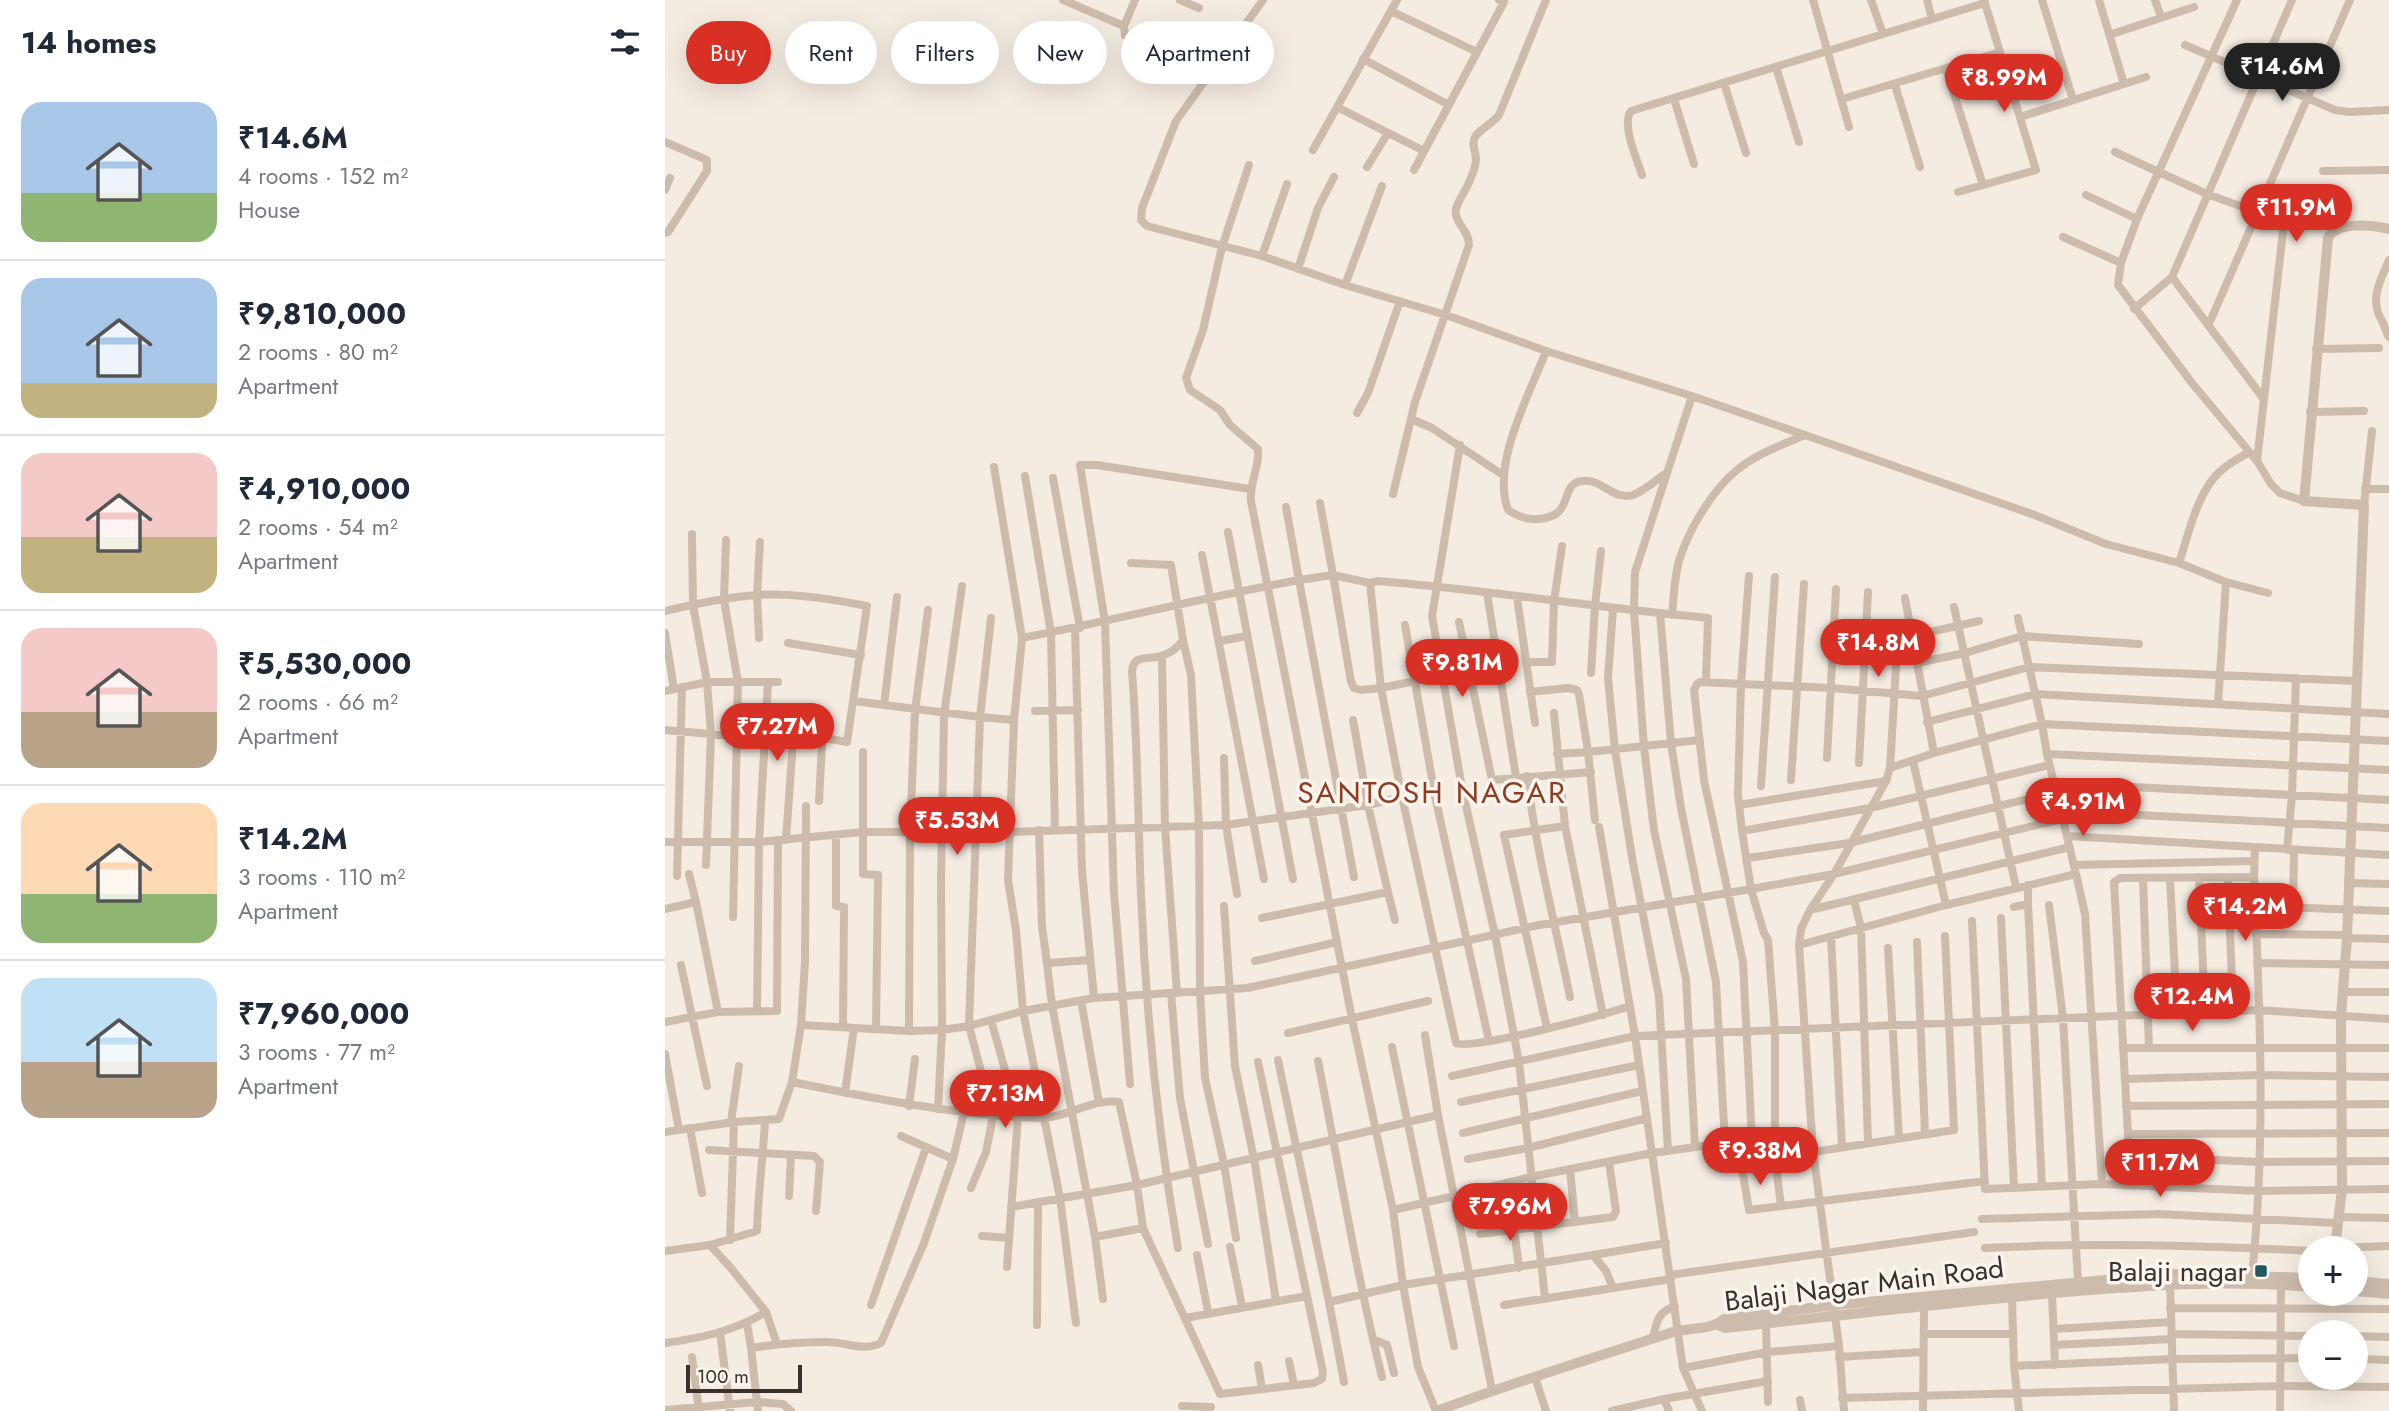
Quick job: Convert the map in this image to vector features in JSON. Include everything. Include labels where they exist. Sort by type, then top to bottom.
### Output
[{"type":"street","points":[[1063,0],[1075,2],[1121,25]]},
{"type":"street","points":[[1126,21],[1135,0]]},
{"type":"street","points":[[1180,0],[1199,8]]},
{"type":"street","points":[[1263,0],[1176,121],[1140,214],[1147,226],[1262,256],[1546,351],[1692,396],[2032,514],[2106,544],[2179,563],[2226,582],[2268,593]]},
{"type":"street","points":[[1313,150],[1397,0]]},
{"type":"street","points":[[1414,170],[1504,2],[1499,0]]},
{"type":"street","points":[[1393,494],[1411,419],[1469,245],[1469,236],[1455,211],[1467,189],[1476,162],[1473,140],[1499,115],[1546,0]]},
{"type":"street","points":[[1813,0],[1849,128]]},
{"type":"street","points":[[1871,0],[1882,34]]},
{"type":"street","points":[[1927,0],[1932,19]]},
{"type":"street","points":[[2042,0],[2073,100]]},
{"type":"street","points":[[2099,0],[2124,84]]},
{"type":"street","points":[[2155,0],[2161,17]]},
{"type":"street","points":[[2237,0],[2137,219],[2121,263],[2117,285],[2257,461],[2270,484],[2280,493],[2304,501],[2364,505]]},
{"type":"street","points":[[2134,309],[2172,277],[2292,0]]},
{"type":"street","points":[[2209,324],[2350,0]]},
{"type":"street","points":[[1641,175],[1626,125],[1627,115],[1631,111],[1985,1],[2036,170],[1958,192]]},
{"type":"street","points":[[2109,35],[2194,7]]},
{"type":"street","points":[[1391,10],[1477,52]]},
{"type":"street","points":[[2185,45],[2342,112],[2389,110]]},
{"type":"street","points":[[1842,99],[2000,52]]},
{"type":"street","points":[[1363,60],[1449,105]]},
{"type":"street","points":[[1776,67],[1799,142]]},
{"type":"street","points":[[1946,69],[1983,185]]},
{"type":"street","points":[[2020,117],[2146,77]]},
{"type":"street","points":[[1724,83],[1746,153]]},
{"type":"street","points":[[1895,85],[1920,167]]},
{"type":"street","points":[[1674,99],[1694,164]]},
{"type":"street","points":[[1337,107],[1424,151]]},
{"type":"street","points":[[1367,167],[1388,133]]},
{"type":"street","points":[[665,142],[706,160],[707,171],[665,233]]},
{"type":"street","points":[[2115,152],[2207,194],[2281,220],[2283,226],[2257,461]]},
{"type":"street","points":[[1249,165],[1222,247],[1203,330],[1188,373],[1187,384],[1190,390],[1220,410],[1230,425],[1258,449],[1259,457],[1250,489],[1352,1019],[1393,1210],[1418,1367],[1436,1411]]},
{"type":"street","points":[[2323,171],[2389,170]]},
{"type":"street","points":[[1298,269],[1318,208],[1335,177]]},
{"type":"street","points":[[665,190],[670,178]]},
{"type":"street","points":[[1262,256],[1287,184]]},
{"type":"street","points":[[1345,285],[1382,186]]},
{"type":"street","points":[[2086,195],[2137,219]]},
{"type":"street","points":[[2304,501],[2310,412],[2329,235],[2341,228],[2361,226],[2389,229]]},
{"type":"street","points":[[2063,237],[2121,263]]},
{"type":"street","points":[[2389,260],[2378,286],[2376,302],[2377,314],[2389,337]]},
{"type":"street","points":[[2172,277],[2263,398]]},
{"type":"street","points":[[1357,413],[1368,393],[1400,301]]},
{"type":"street","points":[[2316,349],[2379,348]]},
{"type":"street","points":[[1546,351],[1508,451],[1502,490],[1507,510],[1532,520],[1556,516],[1571,486],[1580,481],[1599,484],[1624,496],[1635,494],[1665,474]]},
{"type":"street","points":[[1692,396],[1635,572],[1634,611],[1644,747],[1654,830],[1686,979],[1695,1147]]},
{"type":"street","points":[[2310,412],[2364,411]]},
{"type":"street","points":[[1411,419],[1432,428],[1503,475]]},
{"type":"street","points":[[2336,1236],[2342,1189],[2341,1016],[2347,937],[2364,505],[2372,430]]},
{"type":"street","points":[[1672,615],[1679,563],[1691,531],[1705,509],[1737,470],[1758,456],[1805,435]]},
{"type":"street","points":[[1459,445],[1432,616],[1462,788],[1495,935],[1519,1062],[1545,1298]]},
{"type":"street","points":[[2179,563],[2196,513],[2212,480],[2227,466],[2249,452]]},
{"type":"street","points":[[1130,1084],[1114,893],[1105,622],[1080,465],[1097,465],[1250,489]]},
{"type":"street","points":[[994,467],[1022,638],[1014,720],[1008,880],[1016,930],[1023,1011],[1060,1198],[1076,1323]]},
{"type":"street","points":[[1025,476],[1051,633],[1055,830]]},
{"type":"street","points":[[1053,478],[1078,628],[1081,870],[1094,998]]},
{"type":"street","points":[[2365,489],[2389,489]]},
{"type":"street","points":[[1320,503],[1354,688],[1381,688],[1497,664]]},
{"type":"street","points":[[1286,507],[1354,877]]},
{"type":"street","points":[[1228,532],[1293,878]]},
{"type":"street","points":[[692,534],[693,605],[708,682],[711,733],[706,865]]},
{"type":"street","points":[[726,540],[724,600],[738,682],[733,917]]},
{"type":"street","points":[[759,638],[757,595],[760,542]]},
{"type":"street","points":[[1526,662],[1552,662],[1554,601],[1562,546]]},
{"type":"street","points":[[1591,673],[1601,551]]},
{"type":"street","points":[[1202,555],[1212,596],[1264,879]]},
{"type":"street","points":[[1131,563],[1171,565],[1191,674],[1199,827],[1200,991],[1205,1078],[1224,1164],[1236,1238]]},
{"type":"street","points":[[1022,638],[1078,628],[1212,596],[1333,575],[1370,583],[1377,581],[1435,586],[1708,618],[1706,682]]},
{"type":"street","points":[[1749,576],[1741,684],[1739,805],[1751,889],[1768,940],[1775,1031],[1775,1158],[1781,1206]]},
{"type":"street","points":[[1761,786],[1776,578]]},
{"type":"street","points":[[2218,704],[2226,582]]},
{"type":"street","points":[[1370,583],[1381,688],[1456,1043],[1462,1046],[1489,1041],[1603,1015],[1630,1006]]},
{"type":"street","points":[[1791,780],[1804,584]]},
{"type":"street","points":[[938,1109],[942,1030],[944,715],[962,586]]},
{"type":"street","points":[[1827,758],[1836,589]]},
{"type":"street","points":[[1859,763],[1868,592]]},
{"type":"street","points":[[1487,593],[1516,777]]},
{"type":"street","points":[[665,611],[757,595],[838,600],[867,607],[847,743],[830,739]]},
{"type":"street","points":[[884,705],[897,597]]},
{"type":"street","points":[[1517,597],[1535,723]]},
{"type":"street","points":[[1905,598],[1934,753]]},
{"type":"street","points":[[1954,607],[2016,887]]},
{"type":"street","points":[[1613,608],[1608,678],[1615,750],[1659,997],[1668,1151]]},
{"type":"street","points":[[909,1031],[910,832],[915,711],[928,610]]},
{"type":"street","points":[[1660,614],[1671,743],[1697,900],[1716,982],[1725,1143]]},
{"type":"street","points":[[971,1188],[986,1152],[993,1116],[969,1026],[981,717],[991,618]]},
{"type":"street","points":[[2018,618],[2049,765],[2085,914],[2102,1184]]},
{"type":"street","points":[[1912,636],[1979,621]]},
{"type":"street","points":[[1459,622],[1492,780],[1591,772]]},
{"type":"street","points":[[1405,625],[1413,681],[1489,1041]]},
{"type":"street","points":[[665,632],[679,731],[677,876]]},
{"type":"street","points":[[1220,641],[1247,636]]},
{"type":"street","points":[[1916,663],[1965,653],[2022,636],[2139,643]]},
{"type":"street","points":[[1178,1248],[1166,1178],[1148,995],[1132,664],[1142,657],[1162,657],[1183,640]]},
{"type":"street","points":[[788,643],[861,655]]},
{"type":"street","points":[[1845,1411],[1813,1151],[1801,929],[1886,781],[1890,768],[1897,650]]},
{"type":"street","points":[[1162,657],[1165,827],[1180,1098],[1208,1244]]},
{"type":"street","points":[[1752,1140],[1742,962],[1704,780],[1694,690],[1697,684],[1768,684],[1922,696],[2029,667],[2357,681]]},
{"type":"street","points":[[2293,907],[2290,822],[2296,678]]},
{"type":"street","points":[[674,689],[708,682],[778,682]]},
{"type":"street","points":[[757,1010],[759,842],[768,682]]},
{"type":"street","points":[[1530,692],[1568,688],[1577,690],[1579,694],[1597,823],[1635,1036],[1682,1368],[1702,1411]]},
{"type":"street","points":[[1927,722],[2035,694],[2389,714]]},
{"type":"street","points":[[855,701],[944,715],[1014,720]]},
{"type":"street","points":[[1035,711],[1078,710]]},
{"type":"street","points":[[1554,713],[1565,826],[1603,1015]]},
{"type":"street","points":[[1353,720],[1368,805],[1395,920]]},
{"type":"street","points":[[1890,768],[1934,753],[2042,724],[2389,741]]},
{"type":"street","points":[[665,730],[822,744],[819,801]]},
{"type":"street","points":[[1557,754],[1700,740]]},
{"type":"street","points":[[665,1022],[718,1012],[777,1010],[782,840],[793,741]]},
{"type":"street","points":[[863,752],[863,874],[878,875],[876,1029]]},
{"type":"street","points":[[2047,754],[2389,770]]},
{"type":"street","points":[[1224,758],[1226,825],[1237,894]]},
{"type":"street","points":[[1913,761],[1946,905]]},
{"type":"street","points":[[1742,831],[1870,808],[2049,765]]},
{"type":"street","points":[[1527,776],[1534,831],[1570,997]]},
{"type":"street","points":[[1739,805],[1886,781]]},
{"type":"street","points":[[1748,859],[1849,843],[2055,788],[2389,800]]},
{"type":"street","points":[[665,842],[759,842],[863,832],[1010,832],[1112,827],[1199,827],[1368,805],[1402,797]]},
{"type":"street","points":[[665,1132],[733,1122],[779,1119],[792,1082],[801,1025],[805,962],[806,806]]},
{"type":"street","points":[[801,1025],[909,1031],[942,1030],[969,1026],[1052,1004],[1094,998],[1247,988],[1555,922],[1697,900],[1834,874],[2004,833],[2061,815],[2389,828]]},
{"type":"street","points":[[1547,1028],[1504,835],[1565,826]]},
{"type":"street","points":[[1039,830],[1042,927],[1052,1004],[1095,1237],[1103,1299]]},
{"type":"street","points":[[837,835],[836,906],[843,907],[843,1027]]},
{"type":"street","points":[[2068,836],[2389,855]]},
{"type":"street","points":[[1810,910],[2070,847]]},
{"type":"street","points":[[2252,1275],[2259,1219],[2261,1105],[2253,877],[2255,848]]},
{"type":"street","points":[[2074,865],[2255,861]]},
{"type":"street","points":[[689,874],[718,1012]]},
{"type":"street","points":[[1800,945],[1946,905],[2076,874]]},
{"type":"street","points":[[2199,877],[2205,1012]]},
{"type":"street","points":[[2228,877],[2234,1011]]},
{"type":"street","points":[[2129,1185],[2113,886],[2120,878],[2253,877]]},
{"type":"street","points":[[2143,878],[2149,1048]]},
{"type":"street","points":[[2170,878],[2177,1013]]},
{"type":"street","points":[[2348,883],[2389,884]]},
{"type":"street","points":[[2028,885],[2042,1187]]},
{"type":"street","points":[[1262,918],[1388,892]]},
{"type":"street","points":[[1854,900],[1861,928],[1868,1142]]},
{"type":"street","points":[[665,909],[696,902]]},
{"type":"street","points":[[2014,907],[2028,904]]},
{"type":"street","points":[[2049,905],[2063,1018],[2078,1282]]},
{"type":"street","points":[[2255,905],[2389,911]]},
{"type":"street","points":[[1224,906],[1235,1066],[1276,1301]]},
{"type":"street","points":[[2001,918],[2014,1188]]},
{"type":"street","points":[[1972,921],[1985,1189],[2102,1184],[2259,1191],[2389,1189]]},
{"type":"street","points":[[2256,934],[2389,939]]},
{"type":"street","points":[[1775,1158],[1954,1130],[1945,936]]},
{"type":"street","points":[[1831,938],[1842,1147]]},
{"type":"street","points":[[1255,961],[1337,942]]},
{"type":"street","points":[[1917,942],[1925,1134]]},
{"type":"street","points":[[1888,948],[1899,1138]]},
{"type":"street","points":[[1047,963],[1090,960]]},
{"type":"street","points":[[2256,963],[2389,965]]},
{"type":"street","points":[[681,965],[707,1086]]},
{"type":"street","points":[[2343,992],[2389,992]]},
{"type":"street","points":[[1081,1000],[1099,1103]]},
{"type":"street","points":[[1288,1033],[1428,1001]]},
{"type":"street","points":[[1452,1076],[1635,1036],[2258,1010],[2389,1018]]},
{"type":"street","points":[[991,1020],[1018,1116],[1007,1267]]},
{"type":"street","points":[[845,1093],[854,1028]]},
{"type":"street","points":[[1425,1035],[1492,1390]]},
{"type":"street","points":[[1392,1047],[1425,1203],[1438,1280],[1454,1346]]},
{"type":"street","points":[[2123,1048],[2389,1048]]},
{"type":"street","points":[[665,1054],[679,1130]]},
{"type":"street","points":[[909,1106],[915,1059]]},
{"type":"street","points":[[1278,1060],[1344,1382]]},
{"type":"street","points":[[1318,1061],[1362,1295],[1382,1377]]},
{"type":"street","points":[[1220,1394],[1294,1385],[1322,1379],[1323,1373],[1258,1062]]},
{"type":"street","points":[[1461,1102],[1639,1065]]},
{"type":"street","points":[[730,1240],[733,1122],[739,1066]]},
{"type":"street","points":[[2125,1079],[2261,1075],[2389,1077]]},
{"type":"street","points":[[792,1082],[909,1106],[993,1116],[1045,1118],[1099,1103],[1115,1101],[1121,1105],[1143,1228],[1220,1394]]},
{"type":"street","points":[[751,1348],[829,1342],[862,1348],[881,1343],[924,1243],[953,1159],[964,1112],[966,1082]]},
{"type":"street","points":[[1462,1133],[1642,1091]]},
{"type":"street","points":[[2126,1106],[2389,1104]]},
{"type":"street","points":[[1011,1207],[1137,1185],[1438,1115]]},
{"type":"street","points":[[1468,1159],[1528,1148],[1647,1118]]},
{"type":"street","points":[[665,1251],[710,1245],[757,1231],[765,1121]]},
{"type":"street","points":[[690,1128],[702,1192]]},
{"type":"street","points":[[2128,1134],[2389,1133]]},
{"type":"street","points":[[901,1136],[953,1159]]},
{"type":"street","points":[[1393,1210],[1530,1177],[1652,1153],[1775,1136]]},
{"type":"street","points":[[871,1305],[926,1148]]},
{"type":"street","points":[[709,1150],[814,1156],[820,1162],[816,1211]]},
{"type":"street","points":[[789,1196],[791,1154]]},
{"type":"street","points":[[2128,1156],[2260,1162],[2389,1161]]},
{"type":"street","points":[[1480,1234],[1616,1215],[1609,1162]]},
{"type":"street","points":[[1742,1168],[1749,1210],[1985,1181]]},
{"type":"street","points":[[1570,1170],[1575,1221]]},
{"type":"street","points":[[1037,1325],[1038,1202]]},
{"type":"street","points":[[1982,1219],[2159,1214],[2259,1219],[2338,1220],[2389,1217]]},
{"type":"street","points":[[1095,1237],[1143,1228]]},
{"type":"street","points":[[1514,1228],[1519,1268]]},
{"type":"street","points":[[1504,1304],[1974,1232]]},
{"type":"street","points":[[982,1236],[1009,1238]]},
{"type":"street","points":[[1329,1302],[1403,1285],[1665,1243]]},
{"type":"street","points":[[1985,1248],[2075,1244],[2298,1250]]},
{"type":"street","points":[[710,1245],[766,1312],[778,1344]]},
{"type":"street","points":[[1230,1247],[1242,1306]]},
{"type":"street","points":[[2368,1247],[2389,1247]]},
{"type":"street","points":[[1197,1255],[1209,1312]]},
{"type":"street","points":[[1593,1255],[1606,1271],[1613,1288]]},
{"type":"street","name":"Balaji Nagar Main Road","points":[[1436,1411],[1492,1390],[1678,1330],[1718,1325],[1724,1320],[2078,1282],[2252,1275],[2298,1277]]},
{"type":"street","points":[[2170,1279],[2174,1411]]},
{"type":"street","points":[[1718,1325],[1725,1328],[1834,1310],[2052,1294],[2170,1279],[2298,1286]]},
{"type":"street","points":[[2368,1282],[2389,1284]]},
{"type":"street","points":[[2280,1411],[2281,1284]]},
{"type":"street","points":[[2368,1292],[2389,1294]]},
{"type":"street","points":[[2052,1294],[2055,1364]]},
{"type":"street","points":[[1185,1318],[1307,1296]]},
{"type":"street","points":[[2012,1297],[2014,1366],[2019,1411]]},
{"type":"street","points":[[1923,1305],[1923,1411]]},
{"type":"street","points":[[1653,1338],[1659,1316],[1667,1308],[1675,1307]]},
{"type":"street","points":[[2170,1308],[2389,1309]]},
{"type":"street","points":[[665,1343],[720,1332],[747,1323],[766,1312]]},
{"type":"street","points":[[2054,1329],[2171,1322]]},
{"type":"street","points":[[747,1323],[758,1407]]},
{"type":"street","points":[[1766,1323],[1768,1402]]},
{"type":"street","points":[[720,1332],[729,1408]]},
{"type":"street","points":[[1924,1334],[2013,1334]]},
{"type":"street","points":[[2055,1345],[2172,1336],[2298,1336]]},
{"type":"street","points":[[2368,1336],[2389,1337]]},
{"type":"street","points":[[1373,1339],[1387,1345],[1394,1373]]},
{"type":"street","points":[[1682,1368],[1768,1352],[1839,1346]]},
{"type":"street","points":[[1839,1357],[1923,1352]]},
{"type":"street","points":[[692,1357],[699,1410]]},
{"type":"street","points":[[2014,1366],[2173,1359],[2298,1358]]},
{"type":"street","points":[[2368,1359],[2389,1360]]},
{"type":"street","points":[[1289,1361],[1294,1385]]},
{"type":"street","points":[[1258,1365],[1262,1389]]},
{"type":"street","points":[[1535,1377],[1546,1411]]},
{"type":"street","points":[[1612,1411],[1768,1381]]},
{"type":"street","points":[[1842,1398],[2018,1391],[2280,1386],[2389,1387]]},
{"type":"street","points":[[1182,1406],[1211,1409],[1220,1394]]},
{"type":"street","points":[[1664,1399],[1669,1411]]},
{"type":"street","points":[[1800,1400],[1802,1411]]},
{"type":"street","points":[[665,1410],[783,1404],[791,1411]]},
{"type":"place","name":"Balaji nagar","points":[[2261,1271]]},
{"type":"district","name":"SANTOSH NAGAR","points":[[1432,793]]}]
